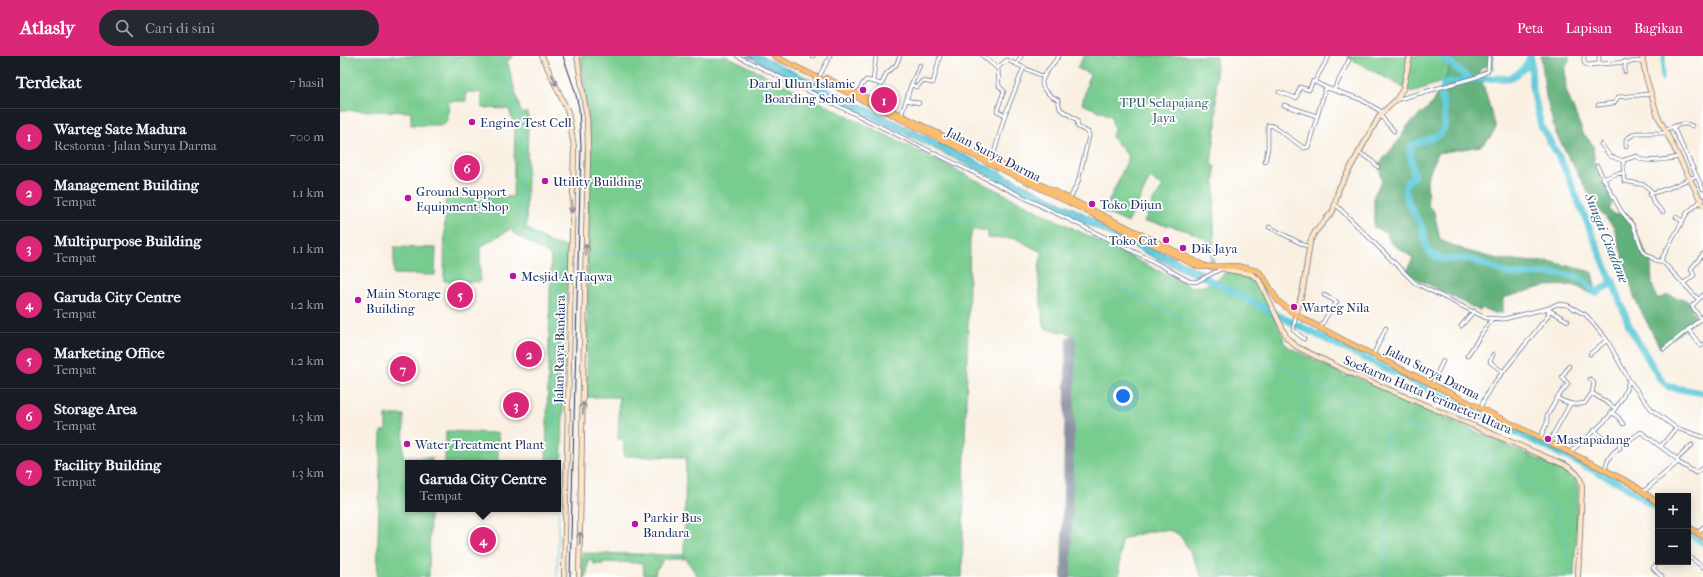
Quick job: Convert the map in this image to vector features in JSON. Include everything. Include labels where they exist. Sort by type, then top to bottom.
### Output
[{"type":"main road","name":"Jalan Surya Darma","points":[[774,56],[992,160],[1205,266]]},
{"type":"main road","name":"Jalan Surya Darma","points":[[782,56],[1137,237],[1199,267],[1237,266],[1258,271],[1263,276],[1282,305],[1295,317],[1570,452],[1644,492],[1655,501]]},
{"type":"main road","points":[[1691,528],[1703,537]]},
{"type":"street","name":"Jalan Raya Bandara","points":[[542,56],[565,105],[573,133],[574,160],[564,577]]},
{"type":"street","name":"Jalan Raya Bandara","points":[[577,56],[587,118],[588,148],[579,577]]},
{"type":"street","points":[[737,56],[1149,259],[1189,281],[1196,282],[1221,269]]},
{"type":"street","points":[[820,75],[830,56]]},
{"type":"street","points":[[873,81],[876,56]]},
{"type":"street","points":[[874,102],[886,74],[896,65],[900,56]]},
{"type":"street","points":[[911,85],[917,87],[922,81],[933,83],[940,56]]},
{"type":"street","points":[[983,56],[997,68],[1000,74],[999,86],[1004,91],[998,111],[1005,115]]},
{"type":"street","points":[[997,68],[1006,60],[1007,56]]},
{"type":"street","points":[[1017,64],[1021,56]]},
{"type":"street","points":[[1059,56],[1044,77],[1041,85],[1043,91],[1058,100],[1060,109],[1076,119],[1078,126],[1089,134],[1078,182],[1070,199]]},
{"type":"street","points":[[1279,92],[1296,98],[1300,87],[1308,91],[1312,81],[1315,82],[1329,56]]},
{"type":"street","points":[[1304,340],[1295,333],[1293,326],[1303,289],[1308,247],[1315,232],[1333,211],[1339,188],[1358,152],[1381,114],[1396,100],[1405,83],[1410,56]]},
{"type":"street","points":[[1396,100],[1477,77],[1488,71],[1489,56]]},
{"type":"street","points":[[1584,56],[1586,65],[1642,58],[1657,114],[1669,129],[1693,177],[1702,201],[1687,213],[1661,261]]},
{"type":"street","points":[[1599,56],[1599,64]]},
{"type":"street","points":[[1006,60],[1044,77]]},
{"type":"street","points":[[1334,90],[1349,60]]},
{"type":"street","points":[[1625,61],[1625,72]]},
{"type":"street","points":[[901,117],[911,85],[920,65]]},
{"type":"street","points":[[992,160],[1005,115],[1024,67]]},
{"type":"street","points":[[858,94],[865,81],[868,79],[881,84]]},
{"type":"street","points":[[1315,82],[1327,88],[1360,99],[1381,114],[1394,131]]},
{"type":"street","points":[[1265,162],[1268,148],[1268,125],[1273,126],[1306,148],[1308,146],[1324,90],[1327,88]]},
{"type":"street","points":[[1598,105],[1614,103],[1618,97],[1651,94]]},
{"type":"street","points":[[906,100],[919,103]]},
{"type":"street","points":[[1284,105],[1317,116]]},
{"type":"street","points":[[1626,147],[1626,139],[1636,133],[1669,129],[1688,124],[1692,126]]},
{"type":"street","points":[[1669,129],[1679,157],[1703,189]]},
{"type":"street","points":[[1601,144],[1610,156],[1623,161]]},
{"type":"street","points":[[1358,152],[1370,159],[1378,167]]},
{"type":"street","points":[[1623,161],[1627,158],[1637,156],[1642,160],[1679,157]]},
{"type":"street","points":[[1623,161],[1624,181],[1645,184],[1652,192]]},
{"type":"street","points":[[1597,166],[1621,211],[1633,225],[1643,252],[1657,261],[1661,261],[1698,298]]},
{"type":"street","points":[[1603,178],[1623,173]]},
{"type":"street","points":[[1652,192],[1669,188],[1693,177]]},
{"type":"street","points":[[1652,192],[1650,196],[1654,203],[1663,212]]},
{"type":"street","points":[[1335,204],[1415,283],[1491,320],[1504,320],[1549,309],[1554,305],[1563,304],[1579,311],[1590,319],[1607,340],[1629,380],[1652,410],[1676,428],[1703,437]]},
{"type":"street","points":[[1676,217],[1682,221]]},
{"type":"street","points":[[1270,227],[1308,247]]},
{"type":"street","points":[[1684,284],[1694,275],[1691,269],[1692,266],[1703,254]]},
{"type":"street","name":"Soekarno Hatta Perimeter Utara","points":[[1205,266],[1211,269],[1231,269],[1255,277],[1261,283],[1289,342],[1297,348],[1348,372],[1576,471],[1582,487],[1578,577]]},
{"type":"street","points":[[1320,328],[1337,302],[1324,295]]},
{"type":"street","points":[[1703,295],[1698,298],[1698,301],[1692,306],[1703,324]]},
{"type":"street","points":[[1549,309],[1568,321]]},
{"type":"street","points":[[1480,408],[1490,388],[1548,316],[1549,309]]},
{"type":"street","points":[[1461,326],[1474,311]]},
{"type":"street","points":[[1467,356],[1491,320]]},
{"type":"street","points":[[1664,349],[1700,320]]},
{"type":"street","points":[[1373,355],[1386,328]]},
{"type":"street","points":[[1688,329],[1702,346]]},
{"type":"street","points":[[1590,354],[1607,340]]},
{"type":"street","points":[[1493,354],[1490,362],[1503,372]]},
{"type":"street","points":[[1432,384],[1444,361]]},
{"type":"street","points":[[1540,438],[1547,423],[1547,416],[1557,398],[1568,384],[1562,377],[1569,366]]},
{"type":"street","points":[[1557,398],[1570,404],[1585,403],[1592,393],[1594,383],[1590,379]]},
{"type":"street","points":[[1570,452],[1595,430],[1614,408],[1625,392],[1629,380]]},
{"type":"street","points":[[1592,393],[1614,408]]},
{"type":"street","points":[[1549,442],[1570,404]]},
{"type":"street","points":[[1610,412],[1618,417],[1623,424]]},
{"type":"street","points":[[1660,446],[1676,428]]},
{"type":"street","points":[[1595,430],[1603,439]]},
{"type":"street","points":[[1605,470],[1613,452],[1620,448],[1619,444],[1623,444],[1641,432],[1677,461],[1696,473],[1702,468]]},
{"type":"street","points":[[1644,492],[1692,445]]},
{"type":"street","points":[[1698,533],[1703,527]]},
{"type":"street","points":[[1691,558],[1703,567]]},
{"type":"street","points":[[1656,565],[1653,568],[1662,577]]},
{"type":"green space","points":[[340,56],[514,56],[507,61],[521,113],[528,113],[526,228],[551,243],[568,247],[561,477],[561,460],[546,460],[551,256],[513,233],[512,228],[480,247],[480,282],[444,281],[445,201],[452,195],[513,197],[515,129],[509,109],[482,108],[482,93],[466,92],[466,101],[449,101],[448,120],[442,125],[411,125],[411,112],[340,110]]},
{"type":"green space","points":[[581,56],[727,56],[1189,286],[1204,286],[1218,279],[1226,272],[1258,279],[1284,339],[1283,342],[1289,347],[1335,370],[1345,377],[1349,374],[1571,474],[1575,478],[1578,487],[1574,577],[1202,577],[1189,550],[1180,536],[1175,532],[1160,530],[1134,535],[1121,540],[1119,577],[1071,577],[1066,562],[1071,334],[1044,328],[1039,279],[1040,261],[1043,253],[1015,238],[988,238],[988,230],[972,230],[970,238],[962,577],[698,577],[684,556],[684,559],[663,559],[659,567],[656,569],[655,575],[644,575],[643,563],[603,562],[603,564],[593,564],[593,560],[588,559],[587,577],[581,577],[582,553],[684,555],[686,457],[624,456],[624,440],[618,439],[619,397],[587,397],[588,124]]},
{"type":"green space","name":"TPU Selapajang Jaya","points":[[1084,56],[1216,56],[1216,126],[1211,164],[1215,167],[1214,249],[1213,262],[1209,263],[1214,248],[1202,237],[1172,226],[1144,222],[1154,199],[1163,187],[1150,178],[1128,223],[1104,212],[1129,157],[1112,137],[1114,129],[1111,116],[1082,104],[1090,74],[1077,68]]},
{"type":"green space","points":[[1346,56],[1437,56],[1450,65],[1445,81],[1411,92]]},
{"type":"green space","points":[[1452,56],[1493,56],[1493,69],[1484,66],[1479,71],[1496,128],[1489,139],[1481,146],[1438,153],[1427,179],[1428,206],[1434,211],[1440,240],[1467,251],[1498,259],[1536,262],[1549,261],[1592,272],[1597,296],[1573,285],[1545,286],[1503,298],[1503,313],[1494,313],[1482,308],[1480,311],[1406,273],[1413,258],[1391,243],[1386,233],[1374,227],[1374,195],[1382,181],[1379,164],[1400,139],[1407,126],[1430,106],[1445,81]]},
{"type":"green space","points":[[1541,56],[1569,56],[1569,62],[1565,68],[1566,90],[1583,133],[1593,145],[1595,168],[1613,201],[1609,210],[1615,215],[1623,213],[1636,232],[1651,263],[1652,284],[1657,299],[1668,295],[1688,301],[1697,320],[1660,348],[1635,299],[1614,227],[1596,207],[1556,134],[1546,97]]},
{"type":"green space","points":[[394,247],[436,248],[435,275],[394,274]]},
{"type":"green space","points":[[386,415],[404,415],[403,457],[432,458],[432,460],[405,460],[405,512],[430,512],[429,577],[377,577],[381,431],[386,431]]},
{"type":"green space","points":[[446,431],[498,433],[498,460],[445,460]]},
{"type":"water","points":[[747,56],[762,56],[1204,272],[1204,276],[1199,278],[1155,258]]},
{"type":"waterway","points":[[500,56],[523,133],[520,232],[565,257],[558,276],[553,460]]},
{"type":"waterway","points":[[1441,56],[1470,79]]},
{"type":"waterway","points":[[1530,56],[1523,69],[1510,78],[1470,79],[1459,82],[1445,82],[1441,94],[1444,107],[1445,127],[1440,135],[1412,145],[1410,153],[1414,176],[1406,184],[1406,195],[1412,210],[1421,225],[1427,248],[1433,255],[1442,259],[1468,259],[1510,274],[1571,275],[1583,280],[1596,293],[1613,282],[1630,328],[1660,379],[1669,387],[1703,393]]},
{"type":"waterway","points":[[1662,79],[1664,56]]},
{"type":"waterway","name":"Sungai Cisadane","points":[[1531,58],[1532,86],[1541,126],[1562,162],[1614,287]]},
{"type":"waterway","points":[[589,256],[595,253],[661,255],[889,246],[907,244],[917,240],[944,218],[1003,218],[1073,251],[1090,265],[1097,277],[1357,404]]},
{"type":"waterway","points":[[1200,275],[1287,320],[1620,483],[1655,507]]},
{"type":"waterway","points":[[1304,378],[1304,384]]},
{"type":"waterway","points":[[1301,446],[1303,396]]},
{"type":"waterway","points":[[1404,423],[1507,470],[1530,484],[1547,503],[1560,526],[1567,552],[1570,577]]},
{"type":"waterway","points":[[1384,577],[1387,426]]},
{"type":"waterway","points":[[557,577],[559,512]]},
{"type":"waterway","points":[[1691,534],[1703,543]]},
{"type":"taxiway","points":[[1066,577],[1071,341]]},
{"type":"railway","points":[[563,56],[579,108],[581,146],[570,577]]},
{"type":"place","name":"Darul Ulun Islamic Boarding School","points":[[863,90]]},
{"type":"place","name":"Warteg Sate Madura","points":[[884,100]]},
{"type":"place","name":"Engine Test Cell","points":[[472,122]]},
{"type":"place","name":"Storage Area","points":[[467,168]]},
{"type":"place","name":"Utility Building","points":[[545,181]]},
{"type":"place","name":"Ground Support Equipment Shop","points":[[408,198]]},
{"type":"place","name":"Toko Dijun","points":[[1092,204]]},
{"type":"place","name":"Toko Cat","points":[[1166,240]]},
{"type":"place","name":"Dik Jaya","points":[[1183,248]]},
{"type":"place","name":"Mesjid At Taqwa","points":[[513,276]]},
{"type":"place","name":"Marketing Office","points":[[460,295]]},
{"type":"place","name":"Main Storage Building","points":[[358,300]]},
{"type":"place","name":"Warteg Nila","points":[[1294,307]]},
{"type":"place","name":"Management Building","points":[[529,354]]},
{"type":"place","name":"Facility Building","points":[[403,369]]},
{"type":"place","name":"Multipurpose Building","points":[[516,405]]},
{"type":"place","name":"Mastapadang","points":[[1548,439]]},
{"type":"place","name":"Water Treatment Plant","points":[[407,444]]},
{"type":"place","name":"Parkir Bus Bandara","points":[[635,524]]},
{"type":"place","name":"Garuda City Centre","points":[[483,540]]}]
